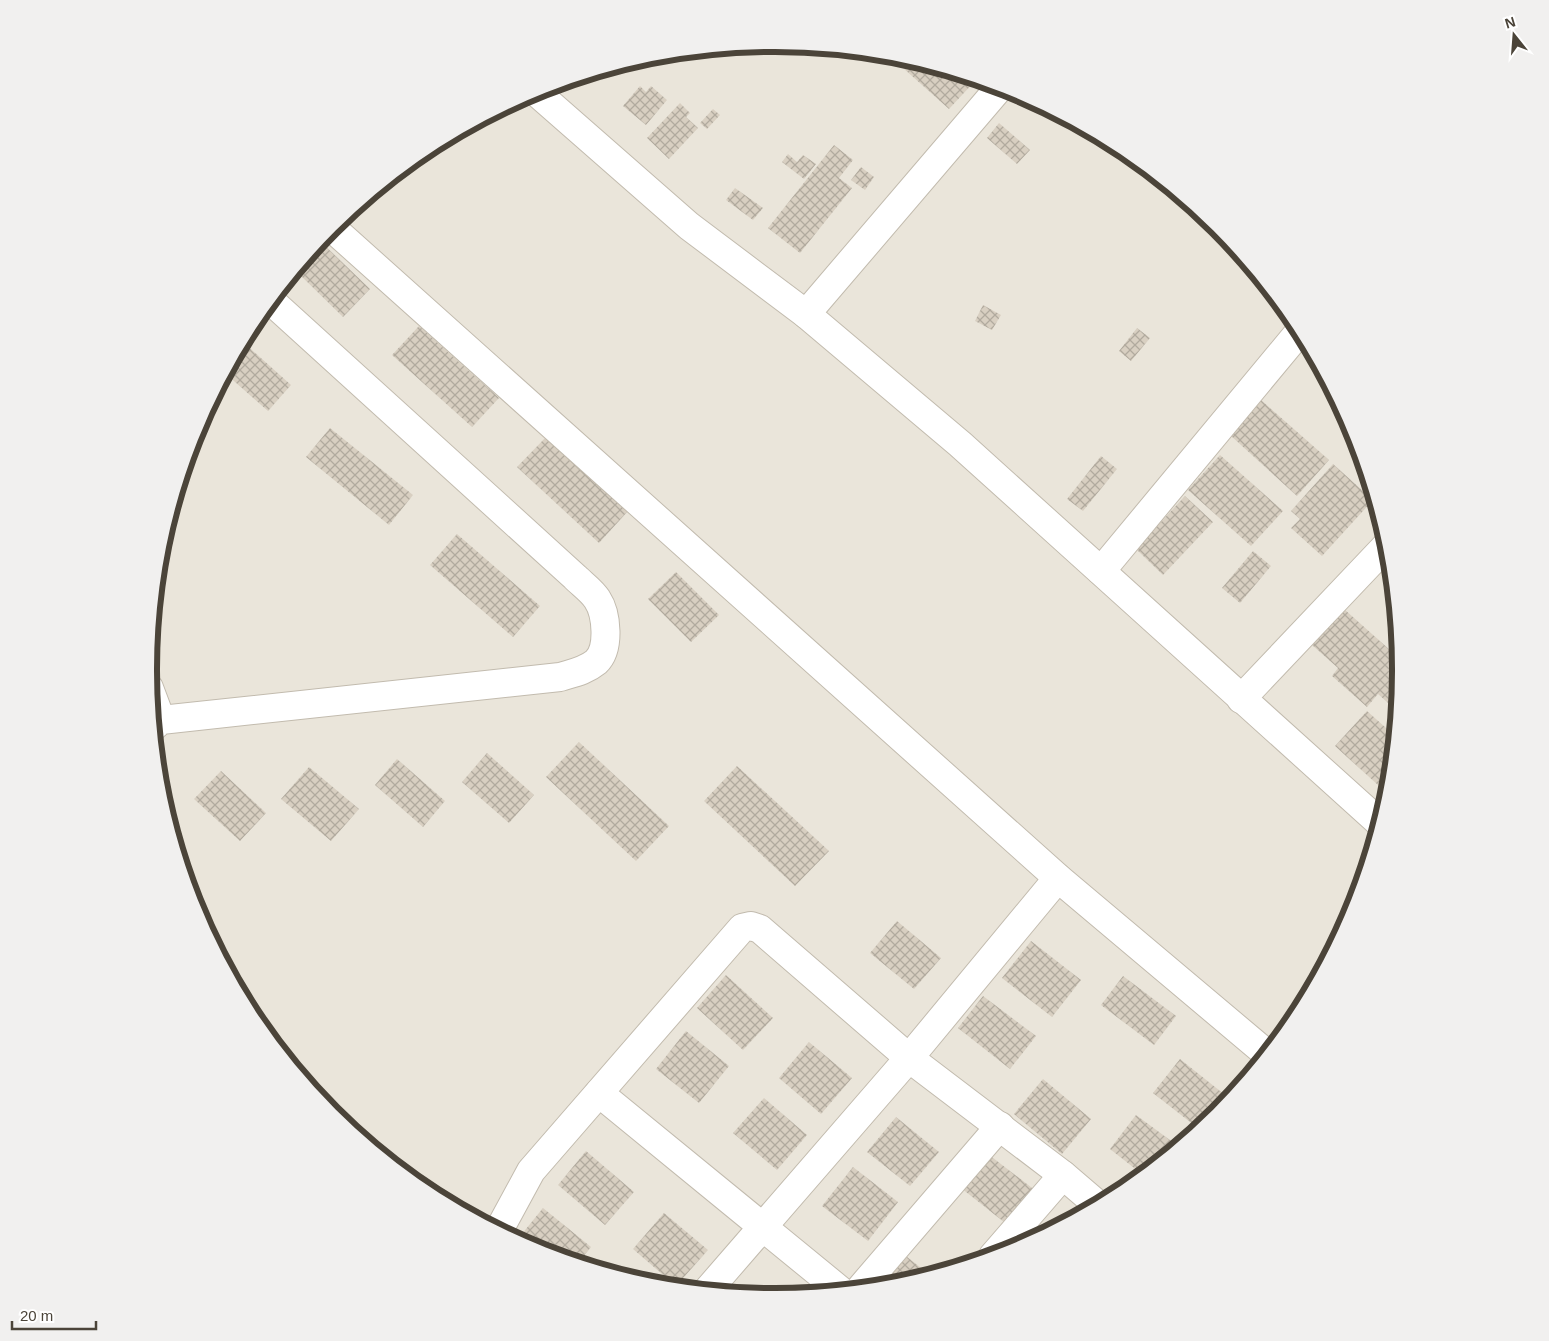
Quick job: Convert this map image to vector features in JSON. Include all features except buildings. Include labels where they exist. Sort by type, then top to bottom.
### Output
[{"type":"street","points":[[806,314],[994,93]]},
{"type":"street","points":[[543,98],[688,226],[806,314],[960,444],[1374,818]]},
{"type":"street","points":[[338,234],[1058,878],[1262,1050]]},
{"type":"street","points":[[159,724],[560,677],[584,670],[598,660],[605,642],[605,622],[597,599],[576,576],[276,306]]},
{"type":"street","points":[[1101,571],[1295,338]]},
{"type":"street","points":[[1242,699],[1381,551]]},
{"type":"street","points":[[712,1285],[909,1058],[1058,878]]},
{"type":"street","points":[[502,1225],[531,1171],[742,928],[751,926],[760,929],[909,1058],[1000,1126],[1092,1200]]},
{"type":"street","points":[[599,1093],[834,1285]]},
{"type":"street","points":[[867,1281],[1000,1126]]},
{"type":"street","points":[[1003,1244],[1063,1175]]},
{"type":"shaded area","points":[[774,52],[855,58],[895,64],[973,85],[1048,116],[1084,135],[1151,180],[1182,206],[1239,263],[1265,294],[1310,362],[1329,397],[1360,472],[1371,511],[1381,550],[1391,630],[1391,711],[1387,751],[1381,791],[1360,869],[1329,944],[1310,980],[1265,1047],[1239,1078],[1182,1135],[1151,1161],[1083,1206],[1048,1225],[973,1256],[934,1267],[895,1277],[815,1287],[734,1287],[694,1283],[654,1277],[576,1256],[501,1225],[465,1206],[398,1161],[367,1135],[310,1078],[284,1047],[239,979],[220,944],[189,869],[178,830],[168,791],[158,711],[158,630],[162,590],[168,550],[189,472],[220,397],[239,361],[284,294],[310,263],[367,206],[398,180],[466,135],[501,116],[576,85],[615,74],[654,64],[734,54]]}]
